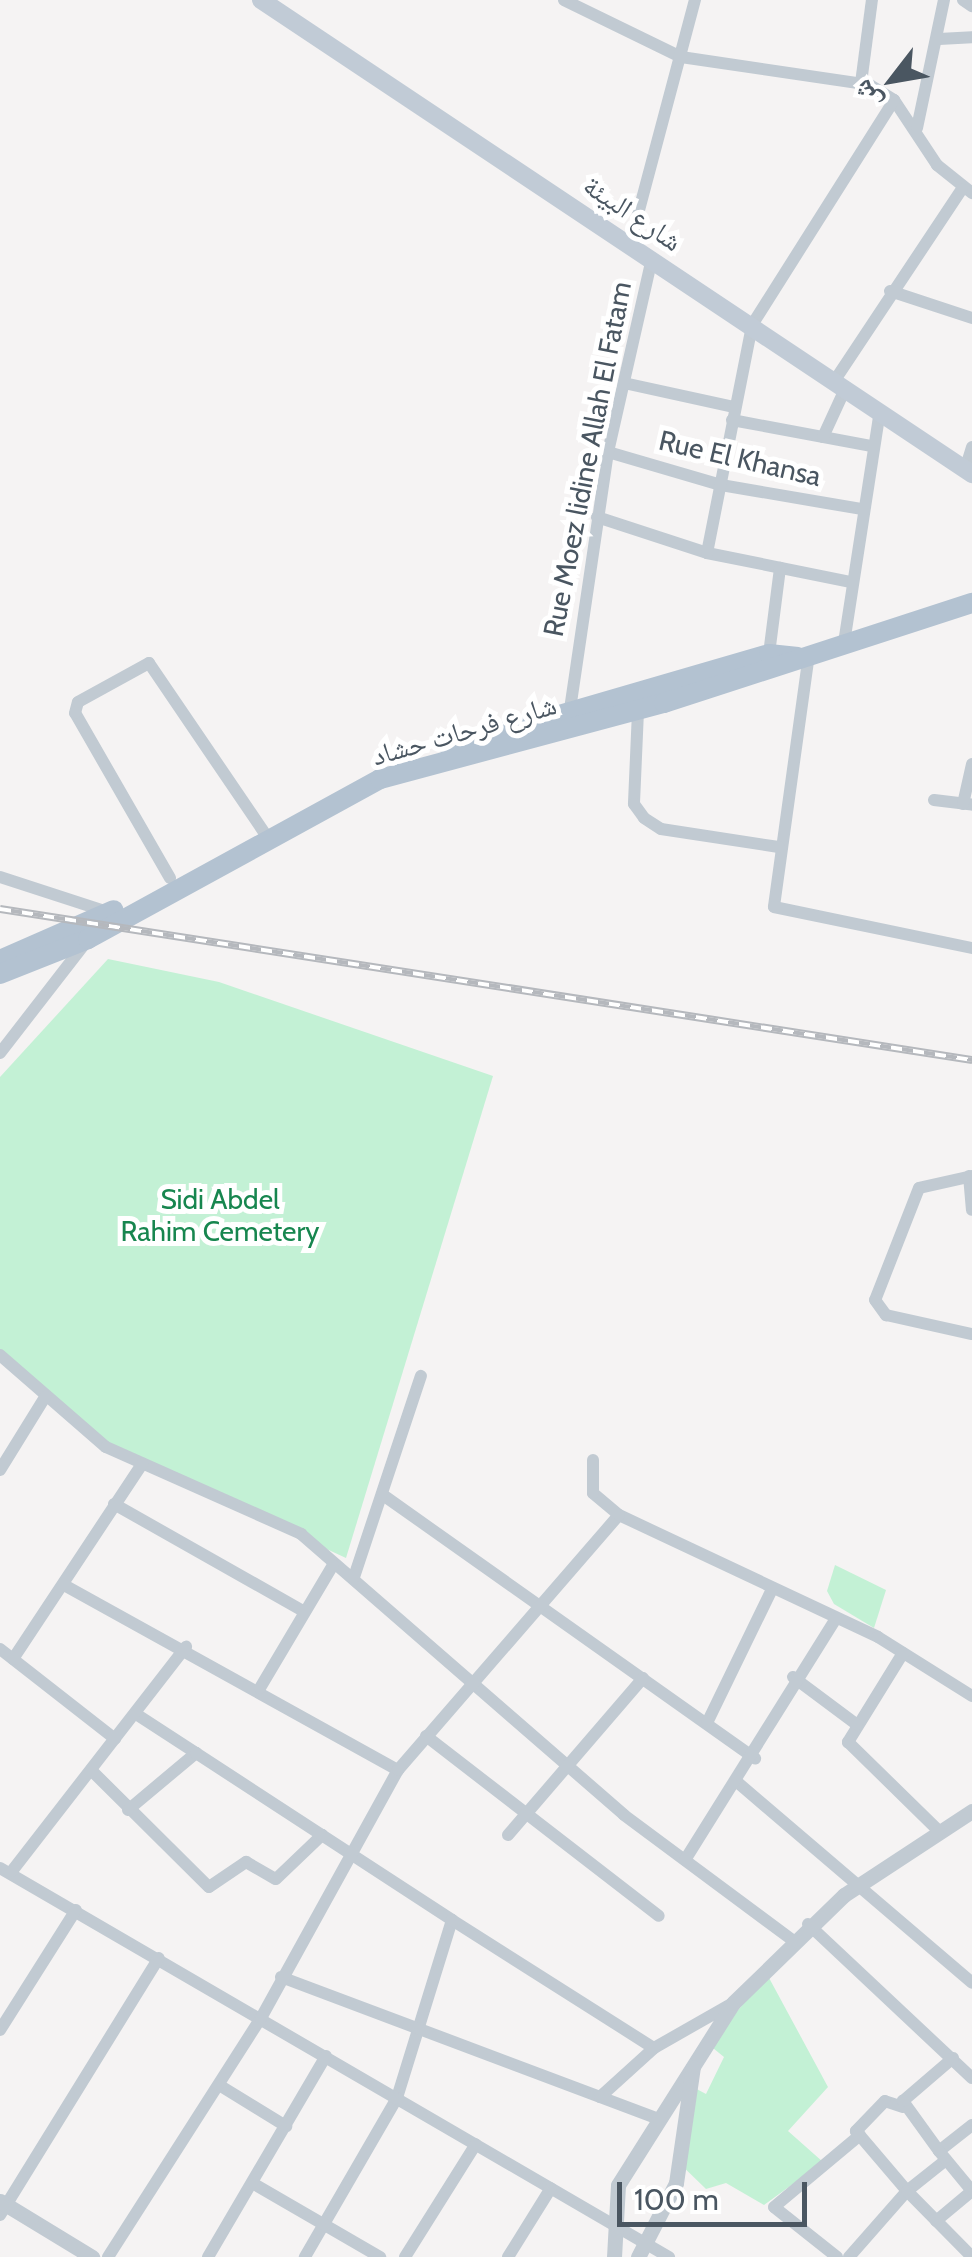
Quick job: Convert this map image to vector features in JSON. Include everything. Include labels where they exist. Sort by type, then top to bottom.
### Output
[{"type":"main road","name":"شارع البيئة","points":[[261,0],[968,472]]},
{"type":"main road","name":"شارع فرحات حشاد","points":[[115,917],[170,878],[380,779],[972,603]]},
{"type":"main road","name":"شارع فرحات حشاد","points":[[570,720],[638,710],[663,694],[770,654],[803,656]]},
{"type":"main road","name":"شارع فرحات حشاد","points":[[0,974],[115,917],[265,833]]},
{"type":"main road","name":"شارع فرحات حشاد","points":[[0,960],[83,934]]},
{"type":"street","points":[[564,0],[681,57],[860,83],[894,100],[967,191],[890,291],[841,384],[823,437]]},
{"type":"street","points":[[630,244],[695,0]]},
{"type":"street","points":[[860,83],[872,0]]},
{"type":"street","points":[[917,128],[939,39],[944,0]]},
{"type":"street","points":[[964,0],[972,6]]},
{"type":"street","points":[[939,39],[972,37]]},
{"type":"street","points":[[708,553],[752,325],[894,100]]},
{"type":"street","name":"Rue Moez lidine Allah El Fatam","points":[[570,720],[608,452],[652,258]]},
{"type":"street","points":[[890,291],[972,318]]},
{"type":"street","points":[[624,383],[823,437],[871,446]]},
{"type":"street","points":[[844,643],[861,509],[880,411]]},
{"type":"street","points":[[968,472],[972,447]]},
{"type":"street","name":"Rue El Khansa","points":[[608,452],[721,485],[861,509]]},
{"type":"street","points":[[597,517],[708,553],[850,582]]},
{"type":"street","points":[[770,654],[780,568]]},
{"type":"street","points":[[803,656],[779,847],[780,913],[972,948]]},
{"type":"street","points":[[170,878],[75,718],[78,702],[134,671],[160,668],[265,833]]},
{"type":"street","points":[[638,710],[634,786],[644,818],[661,830],[779,847]]},
{"type":"street","points":[[934,800],[968,804],[972,764]]},
{"type":"street","points":[[0,877],[115,917]]},
{"type":"street","points":[[0,1053],[83,934]]},
{"type":"street","points":[[972,1210],[971,1176],[919,1188],[875,1300],[886,1316],[972,1334]]},
{"type":"street","points":[[0,1355],[45,1396],[142,1464],[280,1521],[354,1577],[469,1684],[567,1767],[791,1939]]},
{"type":"street","points":[[354,1577],[421,1376]]},
{"type":"street","points":[[0,1470],[45,1396]]},
{"type":"street","points":[[593,1460],[593,1493],[620,1515],[771,1591],[836,1618],[972,1696]]},
{"type":"street","points":[[13,1659],[142,1464]]},
{"type":"street","points":[[383,1495],[755,1758]]},
{"type":"street","points":[[114,1504],[303,1611]]},
{"type":"street","points":[[108,2257],[261,2018],[281,1977],[354,1856],[398,1770],[539,1602],[620,1515]]},
{"type":"street","points":[[260,1688],[334,1565]]},
{"type":"street","points":[[64,1585],[260,1688],[398,1770]]},
{"type":"street","points":[[707,1724],[771,1591]]},
{"type":"street","points":[[686,1860],[782,1717],[793,1677],[836,1618]]},
{"type":"street","points":[[186,1648],[91,1770],[6,1869],[612,2221],[643,2250],[670,2257]]},
{"type":"street","points":[[0,1649],[115,1739]]},
{"type":"street","points":[[903,1653],[856,1724],[850,1746],[939,1831]]},
{"type":"street","points":[[793,1677],[856,1724]]},
{"type":"street","points":[[508,1836],[643,1678]]},
{"type":"street","points":[[136,1714],[654,2048]]},
{"type":"street","points":[[426,1736],[659,1916]]},
{"type":"street","points":[[128,1810],[196,1753]]},
{"type":"street","points":[[91,1770],[210,1887],[246,1862],[276,1879],[322,1836]]},
{"type":"street","points":[[737,1782],[853,1888],[972,1983]]},
{"type":"street","points":[[614,2257],[612,2221],[618,2185],[698,2048],[733,2003],[808,1924],[853,1888],[972,1811]]},
{"type":"street","points":[[0,2030],[76,1910]]},
{"type":"street","points":[[305,2257],[397,2098],[452,1920]]},
{"type":"street","points":[[808,1924],[972,2078]]},
{"type":"street","points":[[91,2257],[2,2206],[159,1958]]},
{"type":"street","points":[[281,1977],[600,2096],[653,2123],[675,2142]]},
{"type":"street","points":[[600,2096],[654,2048],[733,2003]]},
{"type":"street","points":[[643,2250],[676,2183],[675,2142],[698,2048]]},
{"type":"street","points":[[208,2257],[326,2056]]},
{"type":"street","points":[[903,2107],[953,2058]]},
{"type":"street","points":[[219,2085],[286,2126]]},
{"type":"street","points":[[936,2221],[972,2191],[903,2107],[885,2102],[856,2125],[860,2135],[936,2221],[972,2257]]},
{"type":"street","points":[[849,2257],[972,2125]]},
{"type":"street","points":[[837,2257],[774,2207],[860,2135]]},
{"type":"street","points":[[405,2257],[476,2144]]},
{"type":"street","points":[[254,2184],[380,2257]]},
{"type":"street","points":[[508,2257],[551,2188]]},
{"type":"green space","name":"Sidi Abdel Rahim Cemetery","points":[[108,959],[219,982],[493,1076],[346,1558],[106,1447],[0,1350],[0,1077]]},
{"type":"green space","points":[[835,1565],[886,1590],[874,1628],[834,1604],[827,1591]]},
{"type":"green space","points":[[768,1976],[828,2087],[788,2131],[823,2162],[764,2205],[726,2183],[706,2189],[673,2157],[691,2086],[706,2094],[724,2057],[708,2044]]},
{"type":"railway","points":[[0,909],[972,1060]]}]
